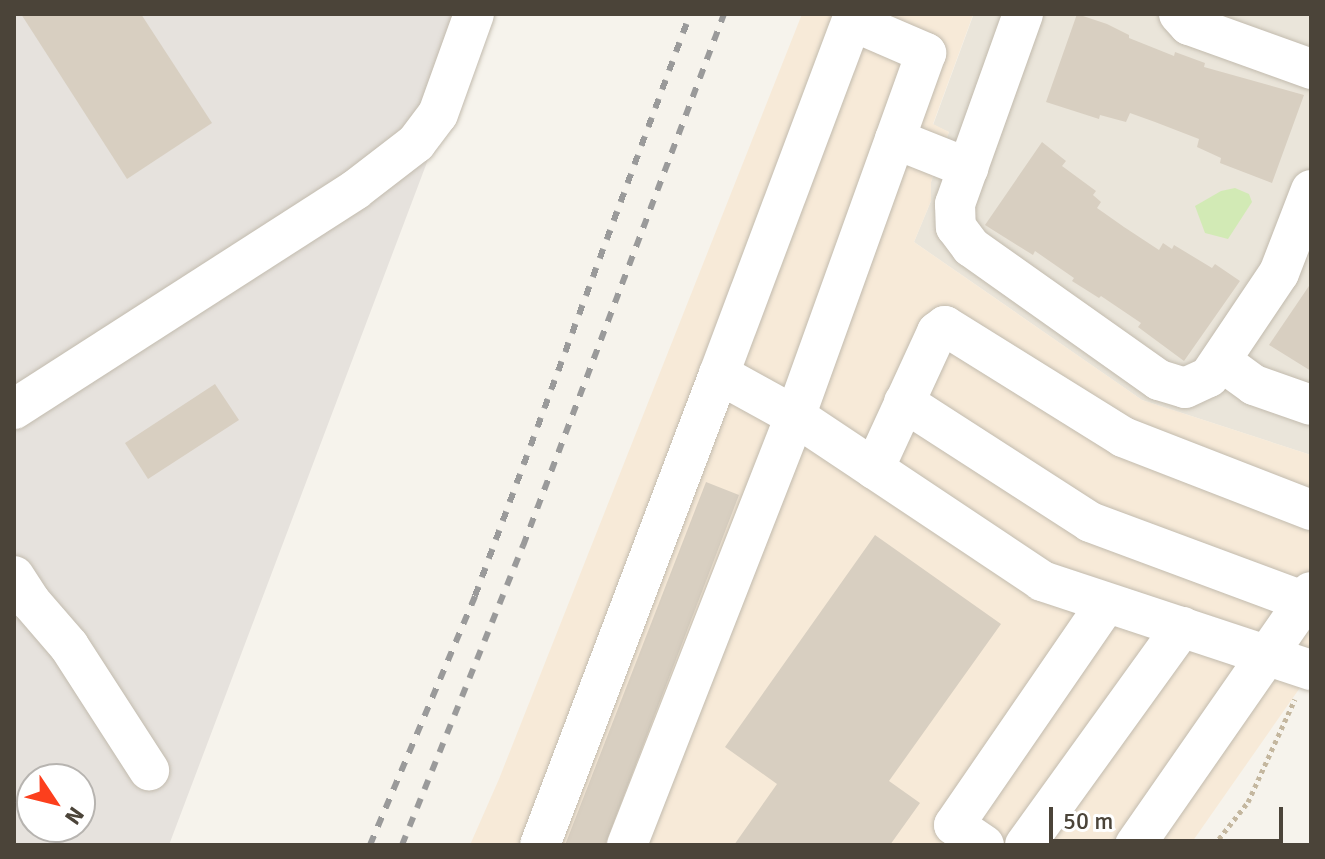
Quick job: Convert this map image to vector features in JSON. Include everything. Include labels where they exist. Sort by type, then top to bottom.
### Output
[{"type":"lane","points":[[14,409],[355,190],[416,143],[438,114],[474,14]]},
{"type":"lane","points":[[1023,14],[954,215],[962,238],[1173,387],[1197,386],[1221,361],[1279,273],[1311,190]]},
{"type":"lane","points":[[1179,14],[1189,25],[1311,69]]},
{"type":"lane","points":[[540,845],[852,21],[926,53],[795,416],[627,845]]},
{"type":"lane","points":[[895,139],[968,168]]},
{"type":"lane","points":[[874,469],[937,332],[945,326],[1123,437],[1311,510]]},
{"type":"lane","points":[[1221,361],[1254,385],[1311,405]]},
{"type":"lane","points":[[719,374],[795,416],[1042,581],[1268,656],[1305,681]]},
{"type":"lane","points":[[904,402],[1090,522],[1308,597],[1135,845]]},
{"type":"lane","points":[[20,597],[69,646],[149,770]]},
{"type":"lane","points":[[984,845],[954,825],[1106,604]]},
{"type":"lane","points":[[1025,845],[1182,627]]},
{"type":"path","points":[[1214,845],[1248,802],[1305,681]]},
{"type":"shaded area","points":[[14,14],[483,14],[169,845],[14,845]]},
{"type":"shaded area","points":[[802,14],[973,15],[933,124],[949,132],[931,182],[931,201],[914,242],[1142,400],[1311,455],[1311,672],[1190,845],[470,845],[499,779]]},
{"type":"shaded area","points":[[970,14],[1311,14],[1311,455],[1142,400],[914,242],[931,201],[931,182],[949,132],[933,125],[973,16]]},
{"type":"green space","points":[[1235,188],[1249,194],[1252,202],[1228,239],[1205,233],[1195,206],[1221,191]]},
{"type":"building","points":[[21,14],[141,14],[212,123],[127,179]]},
{"type":"building","points":[[1077,14],[1107,24],[1129,35],[1129,38],[1174,56],[1175,52],[1205,63],[1204,67],[1304,95],[1272,183],[1220,163],[1221,158],[1197,147],[1199,139],[1130,113],[1126,122],[1100,115],[1099,119],[1046,102]]},
{"type":"building","points":[[1042,142],[1066,161],[1062,166],[1096,191],[1093,195],[1101,202],[1097,208],[1124,227],[1159,250],[1163,243],[1172,249],[1174,245],[1212,268],[1215,264],[1240,281],[1184,361],[1138,327],[1141,323],[1072,281],[1074,278],[1035,251],[1033,255],[985,225]]},
{"type":"building","points":[[1311,283],[1311,371],[1269,345]]},
{"type":"building","points":[[215,384],[239,420],[148,479],[125,443]]},
{"type":"building","points":[[706,482],[739,495],[605,845],[565,845]]},
{"type":"building","points":[[875,535],[1001,624],[889,781],[920,803],[890,845],[734,845],[777,784],[725,747]]},
{"type":"railway","points":[[370,845],[475,596],[690,14]]},
{"type":"railway","points":[[402,845],[523,546],[724,14]]}]
